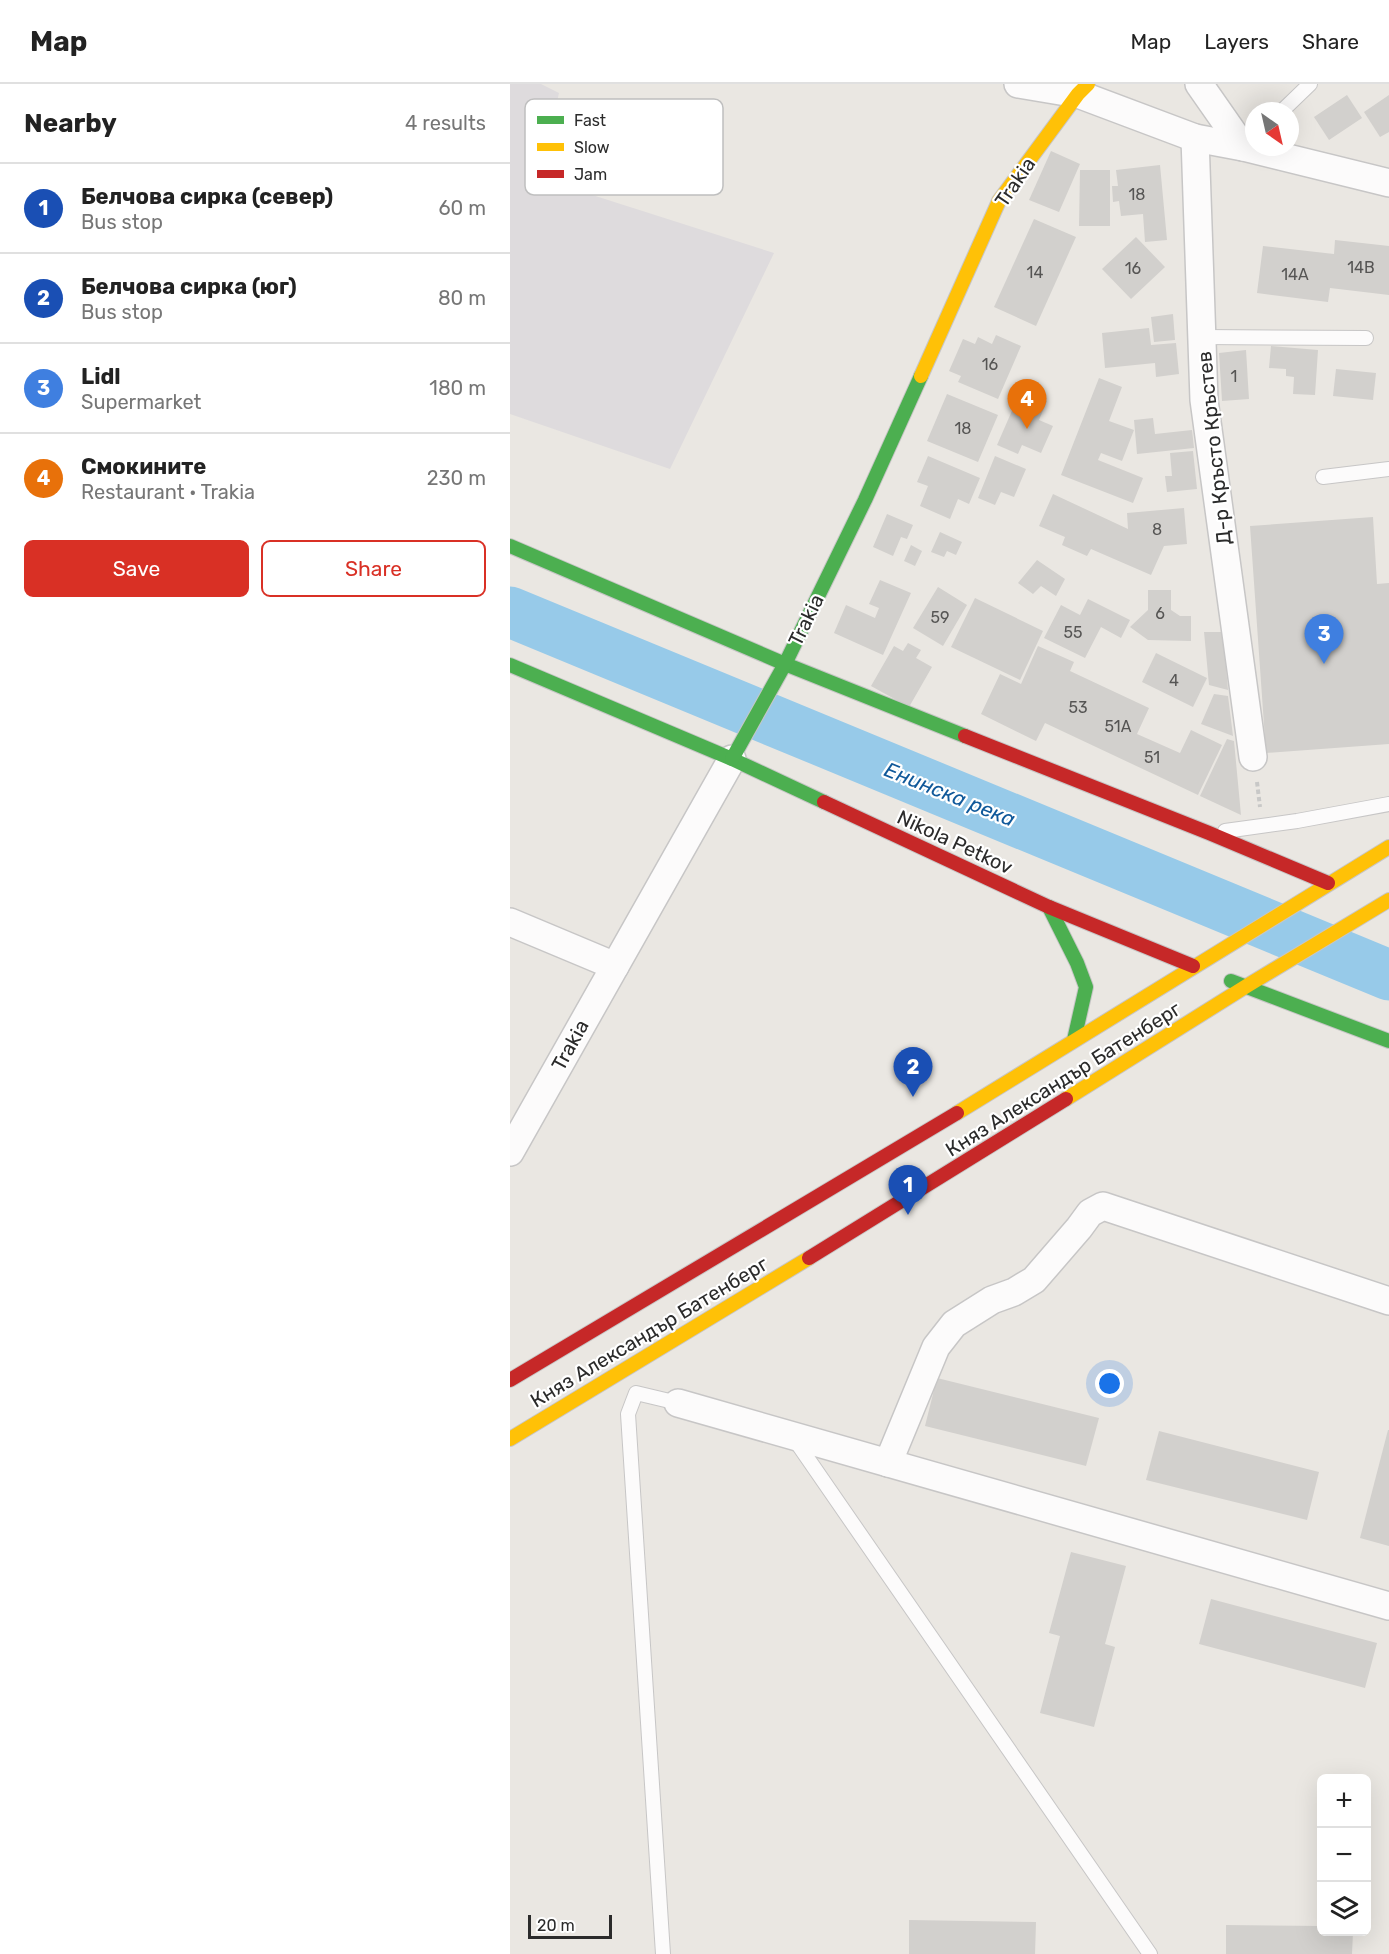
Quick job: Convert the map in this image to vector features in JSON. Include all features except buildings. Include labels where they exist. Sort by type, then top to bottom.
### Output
[{"type":"main road","name":"Trakia","points":[[738,750],[776,682],[865,500],[999,201],[1083,89]]},
{"type":"main road","points":[[510,546],[785,664],[1209,833],[1348,892]]},
{"type":"main road","name":"Nikola Petkov","points":[[510,665],[738,750],[1049,907],[1245,987],[1389,1041]]},
{"type":"main road","points":[[1193,966],[1389,847]]},
{"type":"main road","name":"Княз Александър Батенберг","points":[[510,1439],[938,1180],[1381,904]]},
{"type":"main road","points":[[1049,907],[1077,963],[1086,987],[1074,1040]]},
{"type":"main road","name":"Княз Александър Батенберг","points":[[510,1380],[904,1145],[1193,966]]},
{"type":"street","points":[[1018,84],[1083,89],[1195,138],[1245,142]]},
{"type":"street","points":[[1199,84],[1245,137]]},
{"type":"street","name":"Д-р Кръсто Кръстев","points":[[1195,138],[1204,400],[1253,757]]},
{"type":"street","points":[[1297,156],[1389,183]]},
{"type":"street","name":"Trakia","points":[[510,1152],[738,750]]},
{"type":"street","points":[[510,922],[615,966]]},
{"type":"street","points":[[888,1463],[936,1347],[954,1324],[992,1300],[1014,1292],[1034,1280],[1090,1213],[1103,1206],[1389,1301]]},
{"type":"street","points":[[678,1403],[1389,1606]]},
{"type":"lane","points":[[1291,102],[1310,84]]},
{"type":"lane","points":[[1202,337],[1366,338]]},
{"type":"lane","points":[[1323,477],[1389,469]]},
{"type":"lane","points":[[1209,833],[1297,821],[1389,804]]},
{"type":"lane","points":[[663,1954],[628,1414],[636,1392],[678,1403]]},
{"type":"lane","points":[[792,1436],[1150,1954]]},
{"type":"shaded area","points":[[510,84],[541,84],[559,93],[558,99],[525,99],[525,195],[592,195],[774,253],[670,469],[510,414]]},
{"type":"waterway","name":"Енинска река","points":[[510,612],[1389,975]]},
{"type":"traffic: fast","points":[[732,759],[785,664],[865,500],[921,376]]},
{"type":"traffic: fast","points":[[510,546],[785,664],[965,736]]},
{"type":"traffic: fast","points":[[510,665],[732,759],[824,802]]},
{"type":"traffic: fast","points":[[1049,907],[1077,963],[1086,987],[1074,1040]]},
{"type":"traffic: fast","points":[[1231,981],[1389,1041]]},
{"type":"traffic: slow","points":[[921,376],[999,201],[1078,94],[1088,84]]},
{"type":"traffic: slow","points":[[957,1113],[1389,847]]},
{"type":"traffic: slow","points":[[1066,1099],[1389,900]]},
{"type":"traffic: slow","points":[[510,1439],[809,1258]]},
{"type":"traffic: jam","points":[[965,736],[1328,883]]},
{"type":"traffic: jam","points":[[824,802],[1049,907],[1193,966]]},
{"type":"traffic: jam","points":[[809,1258],[1066,1099]]},
{"type":"traffic: jam","points":[[510,1380],[957,1113]]},
{"type":"place","name":"Смокините","points":[[1027,429]]},
{"type":"place","name":"Lidl","points":[[1324,664]]},
{"type":"place","name":"Белчова сирка (юг)","points":[[913,1097]]},
{"type":"place","name":"Белчова сирка (север)","points":[[908,1215]]}]
